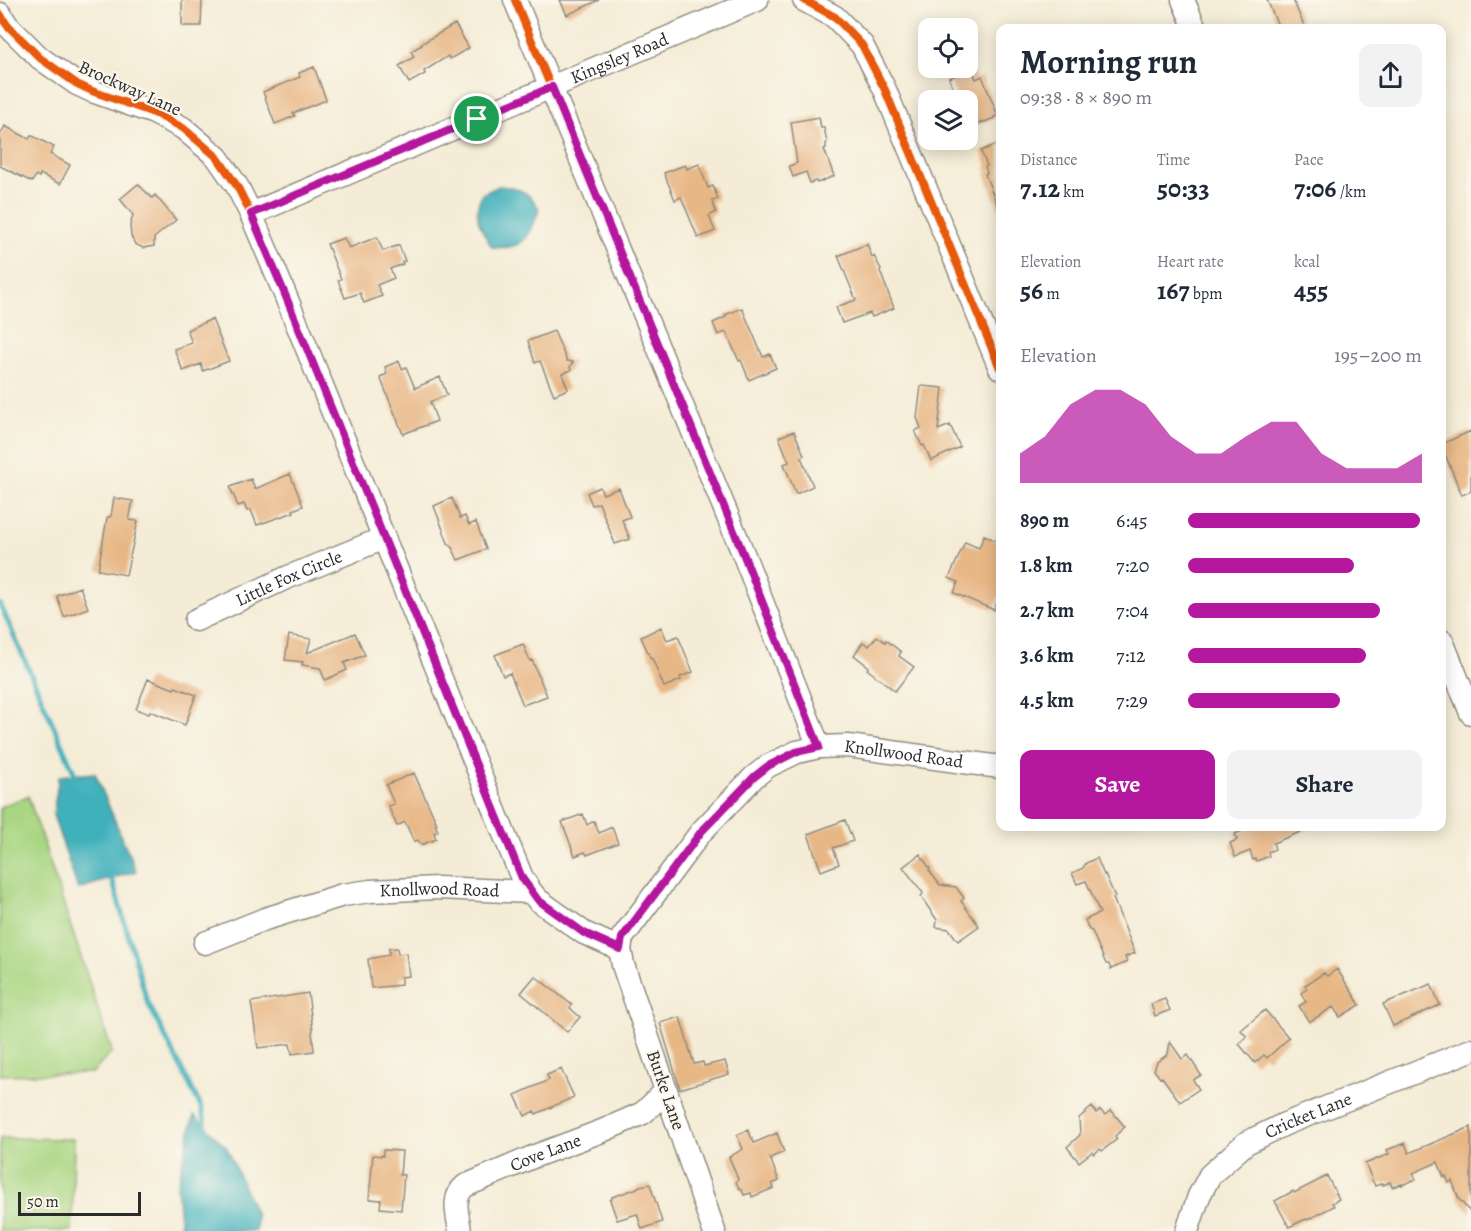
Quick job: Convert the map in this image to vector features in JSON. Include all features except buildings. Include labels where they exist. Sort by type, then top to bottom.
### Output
[{"type":"street","points":[[515,0],[745,558],[819,747]]},
{"type":"street","name":"Kingsley Road","points":[[251,214],[757,0]]},
{"type":"street","points":[[804,0],[835,17],[862,45],[885,90],[996,358]]},
{"type":"street","points":[[1183,0],[1193,24]]},
{"type":"street","name":"Brockway Lane","points":[[0,14],[7,25],[40,58],[77,84],[154,113],[183,128],[217,157],[237,186],[251,214],[522,878],[531,892]]},
{"type":"street","name":"Little Fox Circle","points":[[196,620],[286,578],[384,538]]},
{"type":"street","points":[[1447,673],[1471,713]]},
{"type":"street","name":"Knollwood Road","points":[[620,949],[622,938],[701,832],[754,777],[768,766],[796,752],[819,747],[848,746],[996,766]]},
{"type":"street","name":"Knollwood Road","points":[[205,943],[265,919],[343,896],[370,891],[438,888],[531,892]]},
{"type":"street","points":[[531,892],[538,900],[584,933],[620,949]]},
{"type":"street","name":"Burke Lane","points":[[620,949],[623,965],[714,1231]]},
{"type":"street","name":"Cricket Lane","points":[[1188,1231],[1199,1196],[1210,1175],[1246,1143],[1285,1124],[1471,1050]]},
{"type":"street","name":"Cove Lane","points":[[460,1231],[456,1203],[460,1191],[465,1186],[643,1113],[666,1091]]},
{"type":"green space","points":[[28,796],[112,1052],[92,1073],[0,1075],[0,807]]},
{"type":"green space","points":[[0,1138],[74,1139],[72,1231],[0,1231]]},
{"type":"water","points":[[499,186],[523,192],[532,198],[539,209],[529,234],[519,244],[512,247],[492,247],[479,221],[478,208],[482,194]]},
{"type":"water","points":[[95,773],[136,871],[78,889],[53,815],[59,776]]},
{"type":"water","points":[[194,1115],[227,1148],[256,1215],[256,1231],[181,1231],[177,1186]]},
{"type":"waterway","points":[[0,604],[77,779]]},
{"type":"waterway","points":[[110,872],[147,1001],[202,1109],[207,1132]]},
{"type":"cycle path","points":[[515,0],[745,558],[819,747]]},
{"type":"cycle path","points":[[804,0],[835,17],[862,45],[885,90],[996,358]]},
{"type":"cycle path","points":[[0,14],[7,25],[40,58],[77,84],[154,113],[183,128],[217,157],[237,186],[284,292],[522,878],[531,892]]},
{"type":"route","points":[[552,87],[745,558],[819,747],[796,752],[768,766],[754,777],[701,832],[622,938],[620,949],[584,933],[538,900],[522,878],[251,214],[477,119],[552,87]]}]
